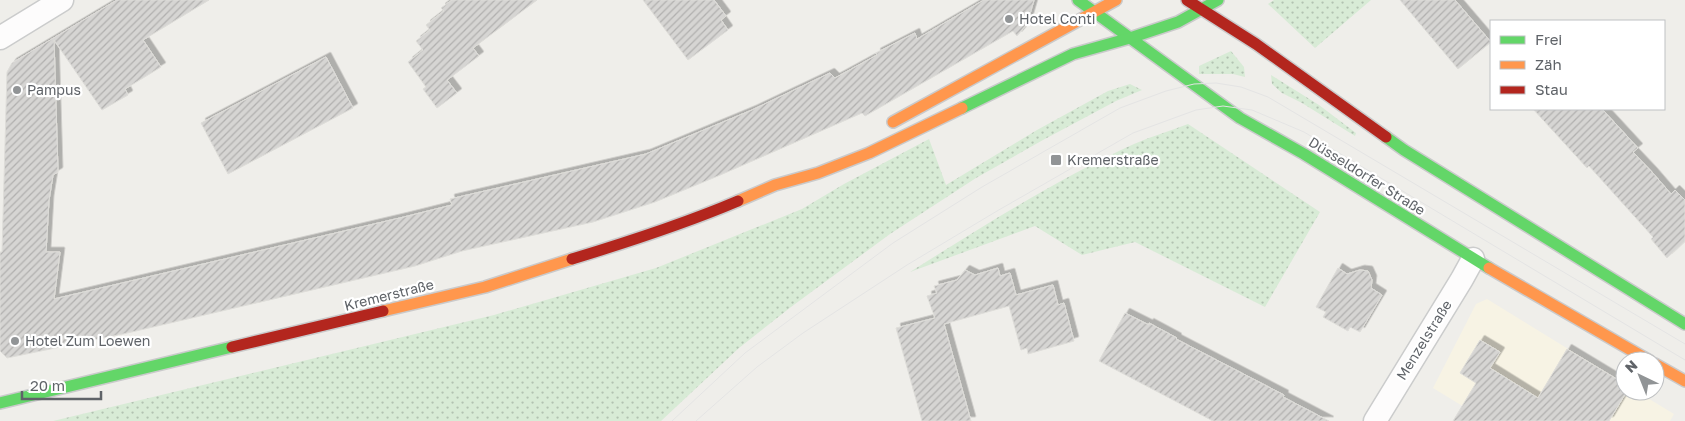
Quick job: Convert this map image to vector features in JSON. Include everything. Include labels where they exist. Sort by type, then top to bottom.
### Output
[{"type":"main road","name":"Düsseldorfer Straße","points":[[1078,0],[1240,118],[1304,154],[1472,259],[1535,293],[1633,351]]},
{"type":"main road","points":[[880,129],[1116,0]]},
{"type":"main road","points":[[1187,0],[1256,44],[1404,150],[1682,317]]},
{"type":"main road","name":"Kremerstraße","points":[[0,403],[485,287],[640,238],[702,216],[775,185],[818,173],[869,153],[1073,54],[1178,22],[1218,0]]},
{"type":"main road","name":"Kremerstraße","points":[[775,185],[813,162]]},
{"type":"main road","points":[[1665,370],[1685,381]]},
{"type":"street","points":[[0,38],[62,0]]},
{"type":"street","name":"Menzelstraße","points":[[1375,421],[1462,279],[1472,259]]},
{"type":"shaded area","points":[[1487,299],[1615,378],[1615,401],[1653,401],[1674,414],[1670,421],[1487,421],[1433,388],[1476,304]]},
{"type":"green space","points":[[1274,0],[1371,0],[1315,48],[1268,4]]},
{"type":"green space","points":[[1231,51],[1244,67],[1245,77],[1233,74],[1199,74],[1199,66]]},
{"type":"green space","points":[[1271,75],[1319,105],[1356,133],[1355,136],[1302,103],[1282,93],[1272,84]]},
{"type":"green space","points":[[1130,84],[1142,90],[1116,101],[976,178],[890,234],[739,348],[661,421],[53,421],[494,315],[656,268],[802,209],[844,184],[929,139],[946,185],[1037,130],[1108,91]]},
{"type":"green space","points":[[1188,124],[1320,212],[1265,307],[1135,242],[1082,255],[1035,226],[910,272],[992,221],[1076,173],[1134,144]]},
{"type":"building","points":[[117,0],[209,0],[143,40],[161,67],[125,89],[128,95],[102,110],[54,40],[58,172],[53,175],[49,200],[46,252],[60,252],[54,299],[404,217],[452,205],[450,199],[646,154],[752,110],[830,73],[835,78],[877,55],[876,53],[915,33],[917,39],[984,0],[1034,0],[1027,24],[1017,36],[1013,31],[865,116],[862,113],[655,202],[593,222],[462,251],[415,266],[123,334],[7,358],[0,351],[0,252],[2,252],[7,72],[12,63]]},
{"type":"building","points":[[452,0],[537,0],[473,48],[479,56],[447,80],[457,93],[437,108],[423,89],[426,87],[408,62],[423,50],[416,41],[430,30],[426,25],[444,11],[441,8]]},
{"type":"building","points":[[643,0],[714,0],[726,16],[721,20],[728,30],[688,60]]},
{"type":"building","points":[[1400,0],[1455,0],[1490,41],[1458,69]]},
{"type":"building","points":[[326,57],[353,108],[228,174],[201,123]]},
{"type":"building","points":[[1534,110],[1603,110],[1638,148],[1633,152],[1671,194],[1675,190],[1685,200],[1685,241],[1667,258],[1651,239],[1653,237],[1589,166],[1587,168]]},
{"type":"building","points":[[998,268],[1000,276],[1010,273],[1016,295],[1053,285],[1058,305],[1064,303],[1074,341],[1028,354],[1027,348],[1021,350],[1009,306],[944,324],[971,421],[922,421],[896,328],[935,318],[927,296],[937,293],[934,286],[957,280],[965,270],[975,275]]},
{"type":"building","points":[[1338,268],[1347,274],[1360,270],[1368,271],[1372,280],[1371,288],[1382,295],[1360,332],[1350,327],[1348,331],[1323,317],[1326,312],[1316,307]]},
{"type":"building","points":[[1125,313],[1149,325],[1149,323],[1329,421],[1213,421],[1099,361]]},
{"type":"building","points":[[1480,340],[1500,352],[1490,368],[1538,398],[1567,349],[1615,378],[1615,401],[1621,401],[1609,421],[1453,421],[1476,383],[1460,373]]},
{"type":"tram line","points":[[672,421],[745,353],[893,243],[982,187],[1120,108],[1166,91],[1194,84],[1216,83],[1241,87],[1268,97],[1685,344]]},
{"type":"tram line","points":[[696,421],[757,367],[803,333],[907,265],[997,211],[1133,133],[1196,110],[1223,106],[1252,110],[1304,132],[1685,360]]},
{"type":"traffic: fast","points":[[1078,0],[1240,118],[1304,154],[1489,268]]},
{"type":"traffic: fast","points":[[962,108],[1073,54],[1178,22],[1218,0]]},
{"type":"traffic: fast","points":[[1386,137],[1685,324]]},
{"type":"traffic: fast","points":[[0,403],[232,347]]},
{"type":"traffic: slow","points":[[893,122],[1116,0]]},
{"type":"traffic: slow","points":[[738,201],[775,185],[818,173],[869,153],[962,108]]},
{"type":"traffic: slow","points":[[383,311],[485,287],[572,259]]},
{"type":"traffic: slow","points":[[1489,268],[1633,351]]},
{"type":"traffic: slow","points":[[1665,370],[1685,381]]},
{"type":"traffic: jam","points":[[1187,0],[1256,44],[1386,137]]},
{"type":"traffic: jam","points":[[572,259],[656,232],[738,201]]},
{"type":"traffic: jam","points":[[232,347],[383,311]]},
{"type":"place","name":"Hotel Conti","points":[[1009,19]]},
{"type":"place","name":"Pampus","points":[[17,90]]},
{"type":"place","name":"Kremerstraße","points":[[1056,160]]},
{"type":"place","name":"Hotel Zum Loewen","points":[[15,341]]}]
